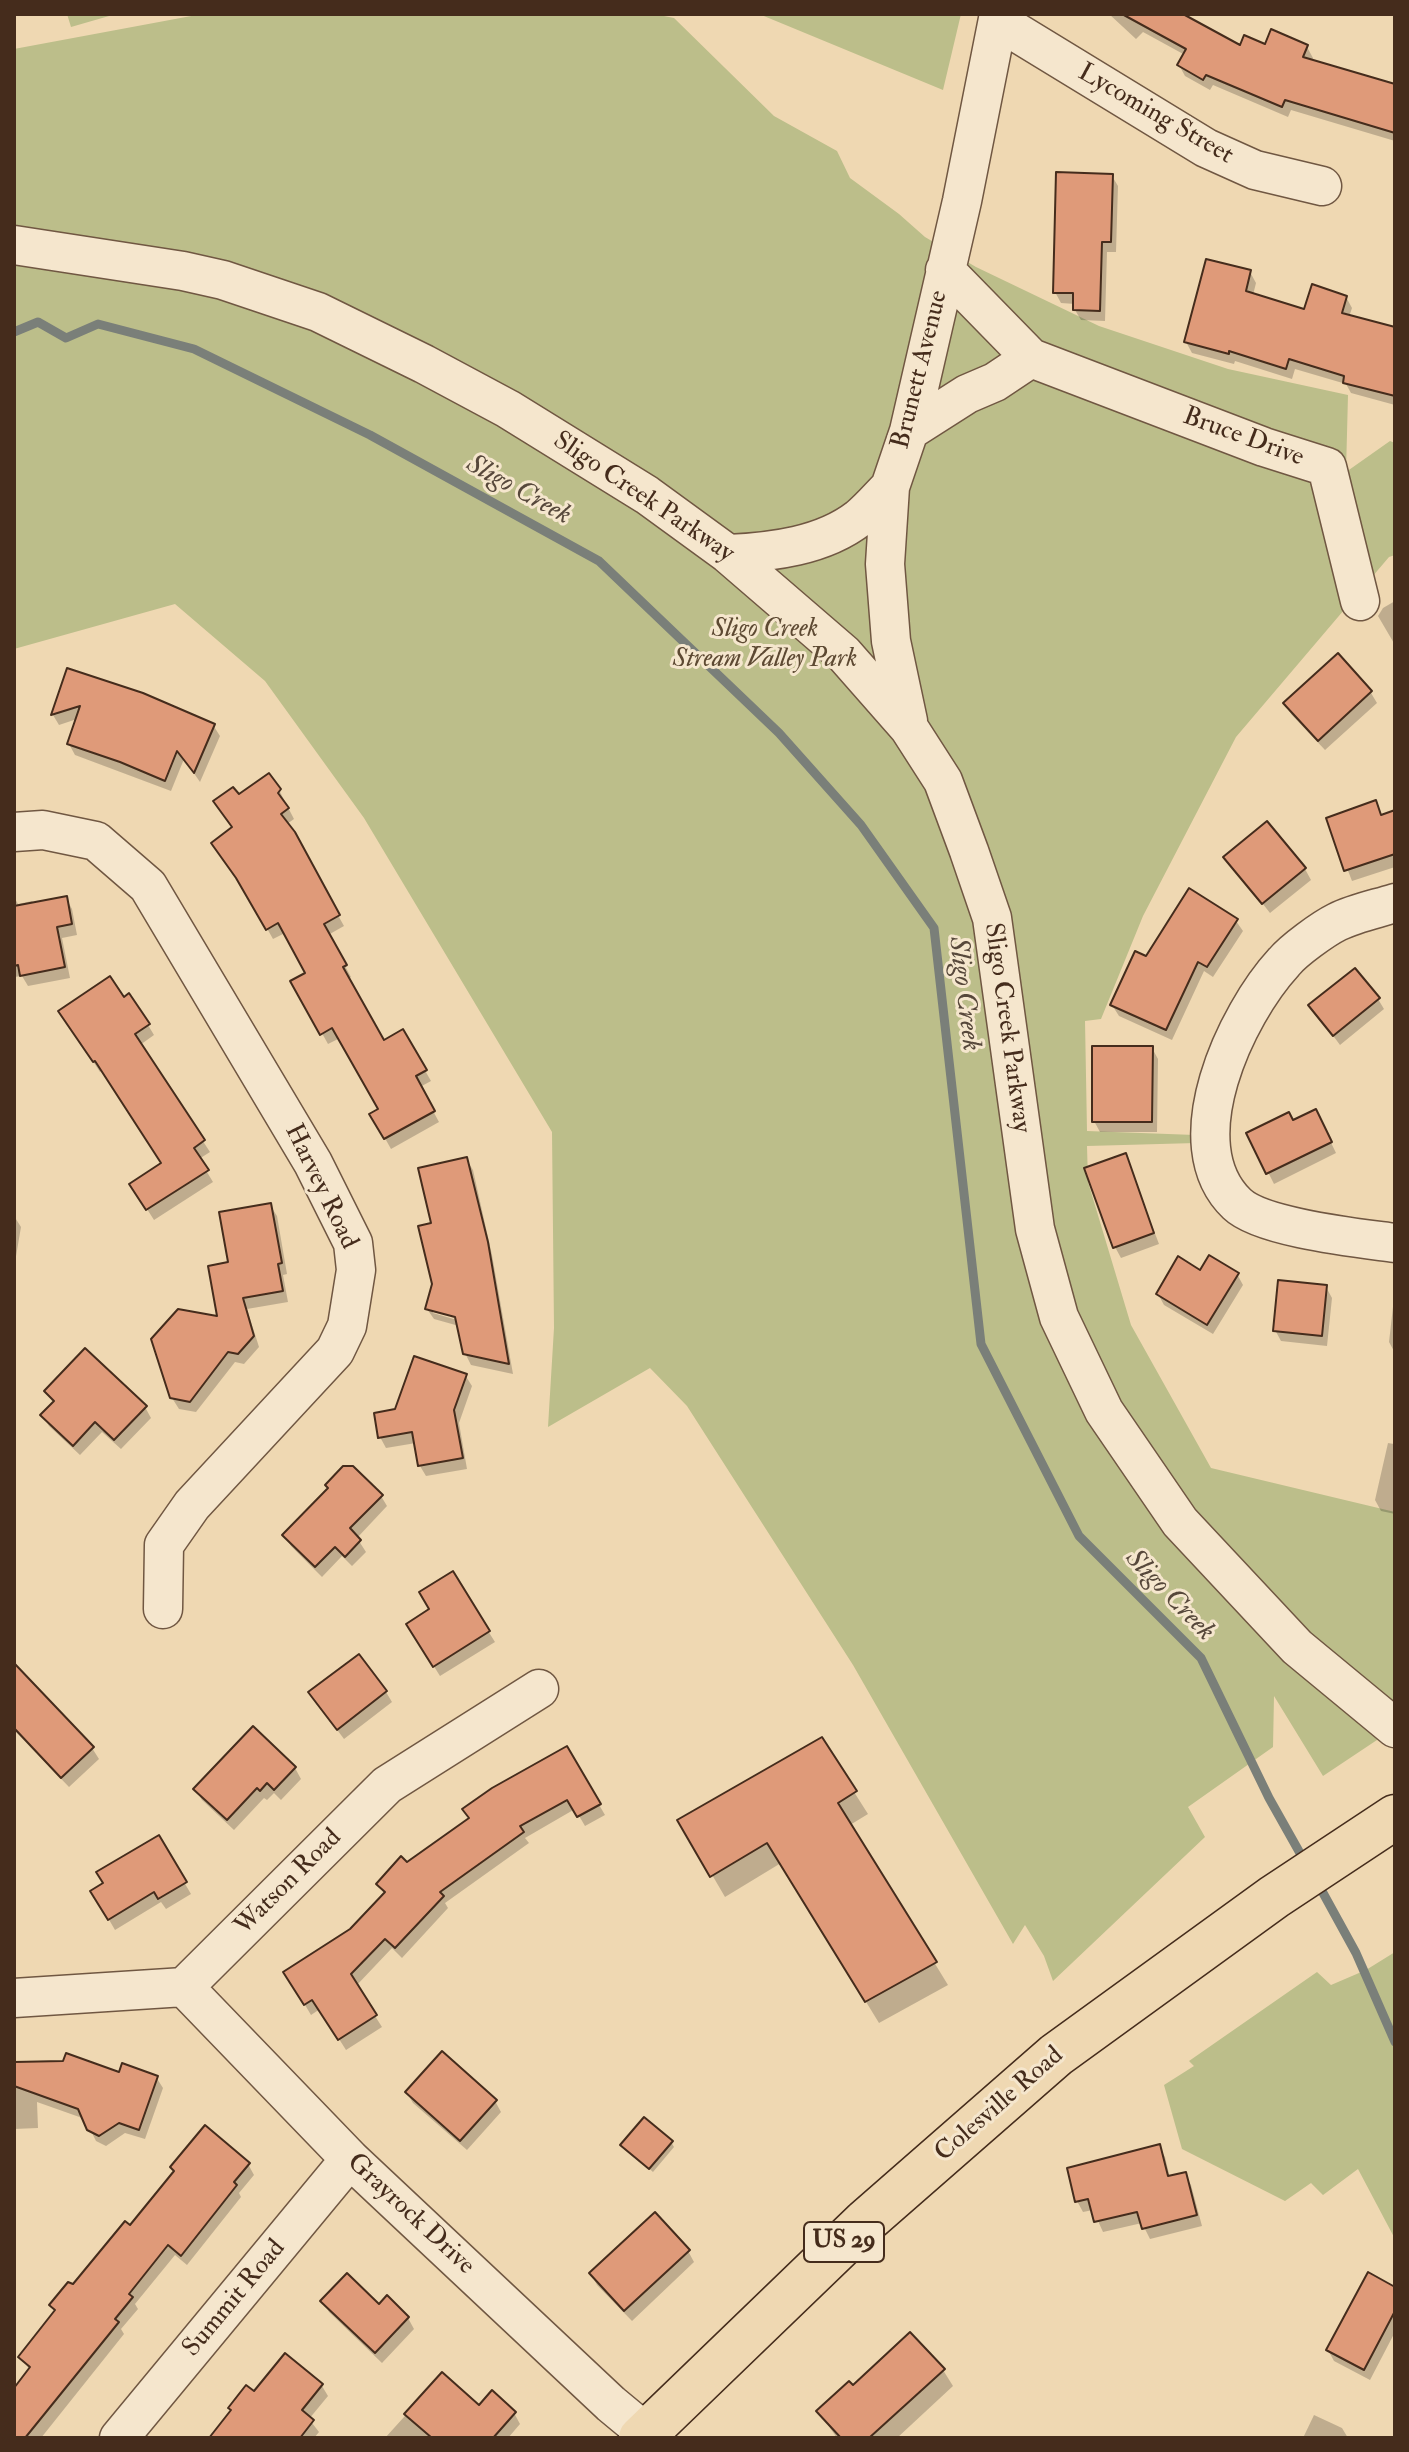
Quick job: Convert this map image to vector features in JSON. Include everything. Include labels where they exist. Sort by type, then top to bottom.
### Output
[{"type":"highway","name":"Colesville Road","points":[[643,2436],[865,2222],[1056,2055],[1274,1897],[1395,1817]]},
{"type":"street","name":"Lycoming Street","points":[[999,18],[1206,148],[1255,170],[1322,186]]},
{"type":"street","name":"Brunett Avenue","points":[[909,728],[891,641],[885,564],[890,487],[909,431],[962,201],[999,18]]},
{"type":"street","name":"Sligo Creek Parkway","points":[[14,245],[183,271],[235,284],[318,312],[508,409],[647,495],[728,554],[844,654],[909,728],[943,781],[992,918],[1035,1229],[1059,1317],[1104,1411],[1180,1522],[1297,1647],[1395,1728]]},
{"type":"street","name":"Bruce Drive","points":[[945,270],[1031,358],[1264,447],[1327,467],[1360,601]]},
{"type":"street","points":[[909,431],[1031,358]]},
{"type":"street","points":[[728,554],[769,552],[817,540],[858,518],[890,487]]},
{"type":"street","name":"Harvey Road","points":[[14,832],[43,830],[96,841],[148,886],[313,1163],[353,1243],[356,1270],[350,1312],[335,1351],[192,1505],[164,1545],[163,1609]]},
{"type":"street","points":[[1395,903],[1337,922],[1285,960],[1250,1006],[1222,1069],[1209,1126],[1217,1175],[1238,1205],[1281,1225],[1395,1243]]},
{"type":"street","name":"Watson Road","points":[[184,1987],[387,1785],[539,1689]]},
{"type":"street","points":[[14,1998],[184,1987]]},
{"type":"street","name":"Grayrock Drive","points":[[184,1987],[350,2159],[643,2436]]},
{"type":"street","name":"Summit Road","points":[[119,2438],[350,2159]]},
{"type":"green space","points":[[67,14],[116,14],[71,27]]},
{"type":"green space","name":"Sligo Creek Stream Valley Park","points":[[202,14],[654,14],[674,18],[774,116],[837,151],[850,178],[925,237],[976,267],[1099,326],[1228,369],[1348,395],[1346,472],[1390,441],[1395,443],[1395,555],[1389,557],[1236,737],[1143,916],[1101,1019],[1085,1021],[1087,1131],[1195,1135],[1196,1143],[1087,1146],[1088,1182],[1131,1325],[1211,1468],[1395,1512],[1395,1728],[1323,1776],[1274,1696],[1273,1747],[1188,1807],[1205,1837],[1053,1981],[1044,1956],[1025,1925],[1013,1944],[853,1665],[687,1406],[650,1368],[548,1427],[554,1328],[552,1132],[364,818],[265,681],[175,604],[14,649],[14,49]]},
{"type":"green space","points":[[759,14],[961,14],[943,90]]},
{"type":"green space","points":[[1395,1952],[1395,2239],[1358,2169],[1323,2195],[1311,2183],[1285,2201],[1182,2149],[1164,2085],[1194,2066],[1189,2061],[1317,1972],[1331,1985],[1366,1970]]},
{"type":"building","points":[[1122,14],[1183,14],[1240,45],[1244,35],[1265,44],[1271,29],[1308,45],[1303,57],[1395,84],[1395,133],[1285,100],[1282,107],[1206,75],[1203,80],[1177,65],[1186,49]]},
{"type":"building","points":[[1056,172],[1113,174],[1111,242],[1102,242],[1100,311],[1073,310],[1073,293],[1053,293]]},
{"type":"building","points":[[1206,259],[1251,270],[1246,291],[1304,309],[1312,284],[1347,296],[1342,313],[1395,327],[1395,396],[1343,383],[1344,376],[1289,359],[1286,369],[1229,351],[1229,354],[1184,342]]},
{"type":"building","points":[[1338,653],[1372,691],[1318,741],[1283,703]]},
{"type":"building","points":[[67,668],[143,693],[215,724],[194,773],[177,751],[165,781],[67,744],[80,706],[51,715]]},
{"type":"building","points":[[269,773],[281,789],[278,793],[289,808],[281,814],[295,832],[340,915],[324,924],[347,965],[343,967],[384,1040],[403,1029],[427,1070],[416,1076],[435,1111],[384,1139],[369,1114],[378,1109],[332,1028],[320,1035],[290,981],[305,973],[278,923],[266,930],[236,878],[211,843],[232,827],[213,801],[233,787],[239,794]]},
{"type":"building","points":[[1376,800],[1381,815],[1395,810],[1395,854],[1344,871],[1326,818]]},
{"type":"building","points":[[1267,821],[1306,868],[1262,904],[1223,857]]},
{"type":"building","points":[[1189,888],[1238,919],[1207,967],[1198,962],[1166,1030],[1110,1005],[1135,951],[1146,956]]},
{"type":"building","points":[[67,896],[72,924],[57,927],[65,967],[20,976],[18,965],[14,966],[14,906]]},
{"type":"building","points":[[1355,968],[1380,998],[1333,1036],[1308,1005]]},
{"type":"building","points":[[110,976],[124,997],[129,993],[150,1024],[135,1034],[205,1140],[194,1148],[209,1170],[146,1210],[129,1184],[161,1163],[95,1061],[58,1011]]},
{"type":"building","points":[[1092,1046],[1153,1046],[1152,1122],[1092,1122]]},
{"type":"building","points":[[1316,1109],[1332,1142],[1266,1174],[1246,1133],[1289,1112],[1293,1120]]},
{"type":"building","points":[[1126,1153],[1154,1233],[1113,1248],[1084,1168]]},
{"type":"building","points":[[467,1157],[488,1242],[509,1364],[463,1354],[455,1317],[425,1309],[432,1284],[418,1226],[431,1223],[418,1168]]},
{"type":"building","points":[[271,1203],[282,1263],[278,1264],[283,1291],[243,1298],[254,1336],[238,1354],[228,1352],[190,1402],[170,1398],[151,1339],[178,1309],[217,1316],[208,1266],[228,1262],[219,1212]]},
{"type":"building","points":[[1209,1255],[1239,1273],[1207,1325],[1156,1294],[1178,1256],[1200,1270]]},
{"type":"building","points":[[1278,1280],[1327,1285],[1322,1336],[1273,1331]]},
{"type":"building","points":[[85,1348],[147,1406],[114,1440],[95,1422],[73,1446],[40,1415],[54,1401],[44,1391]]},
{"type":"building","points":[[414,1356],[467,1374],[454,1410],[463,1458],[418,1466],[412,1432],[378,1438],[374,1413],[395,1409]]},
{"type":"building","points":[[343,1466],[353,1466],[383,1495],[350,1528],[361,1540],[345,1557],[335,1547],[315,1567],[282,1535],[328,1488],[325,1485]]},
{"type":"building","points":[[453,1571],[490,1631],[433,1667],[406,1624],[429,1609],[419,1592]]},
{"type":"building","points":[[359,1654],[387,1691],[337,1730],[308,1692]]},
{"type":"building","points":[[14,1663],[94,1747],[61,1778],[14,1728]]},
{"type":"building","points":[[253,1726],[296,1767],[274,1790],[267,1783],[260,1791],[257,1788],[227,1820],[193,1789]]},
{"type":"building","points":[[822,1737],[857,1791],[838,1803],[937,1962],[865,2002],[767,1843],[710,1877],[677,1820]]},
{"type":"building","points":[[567,1746],[601,1804],[577,1817],[567,1800],[520,1826],[524,1832],[440,1892],[444,1896],[395,1948],[385,1939],[351,1974],[377,2015],[338,2040],[312,2000],[304,2005],[283,1972],[350,1929],[385,1892],[376,1884],[401,1856],[407,1862],[469,1818],[462,1809],[492,1788]]},
{"type":"building","points":[[159,1835],[187,1882],[158,1899],[154,1892],[108,1920],[90,1891],[103,1883],[96,1872]]},
{"type":"building","points":[[442,2051],[497,2100],[460,2141],[405,2092]]},
{"type":"building","points":[[66,2053],[119,2072],[122,2063],[158,2076],[139,2130],[119,2123],[99,2136],[87,2130],[78,2109],[14,2086],[14,2062],[63,2061]]},
{"type":"building","points":[[644,2117],[673,2141],[649,2169],[620,2145]]},
{"type":"building","points":[[205,2125],[250,2163],[234,2182],[237,2185],[181,2256],[168,2245],[129,2294],[133,2297],[115,2319],[119,2322],[25,2438],[14,2438],[14,2388],[30,2367],[18,2357],[55,2310],[49,2305],[68,2282],[73,2284],[125,2221],[130,2225],[174,2171],[170,2167]]},
{"type":"building","points":[[1160,2144],[1168,2176],[1186,2172],[1197,2215],[1142,2229],[1137,2212],[1094,2222],[1088,2199],[1075,2202],[1067,2168]]},
{"type":"building","points":[[655,2212],[690,2250],[624,2311],[589,2273]]},
{"type":"building","points":[[1368,2272],[1395,2287],[1395,2311],[1364,2370],[1326,2350]]},
{"type":"building","points":[[347,2273],[379,2304],[387,2295],[409,2317],[375,2353],[320,2301]]},
{"type":"building","points":[[910,2332],[945,2369],[869,2438],[841,2438],[816,2411],[849,2381],[853,2385]]},
{"type":"building","points":[[285,2353],[323,2384],[302,2410],[314,2420],[300,2438],[209,2438],[246,2385],[254,2391]]},
{"type":"building","points":[[442,2372],[479,2405],[492,2390],[516,2412],[493,2438],[432,2438],[404,2414]]},
{"type":"waterway","name":"Sligo Creek","points":[[14,332],[38,322],[66,338],[98,324],[194,349],[370,435],[599,561],[779,733],[861,825],[934,928],[981,1344],[1079,1536],[1201,1658],[1269,1798],[1305,1862]]},
{"type":"waterway","name":"Sligo Creek","points":[[1317,1882],[1356,1953],[1395,2042]]}]
